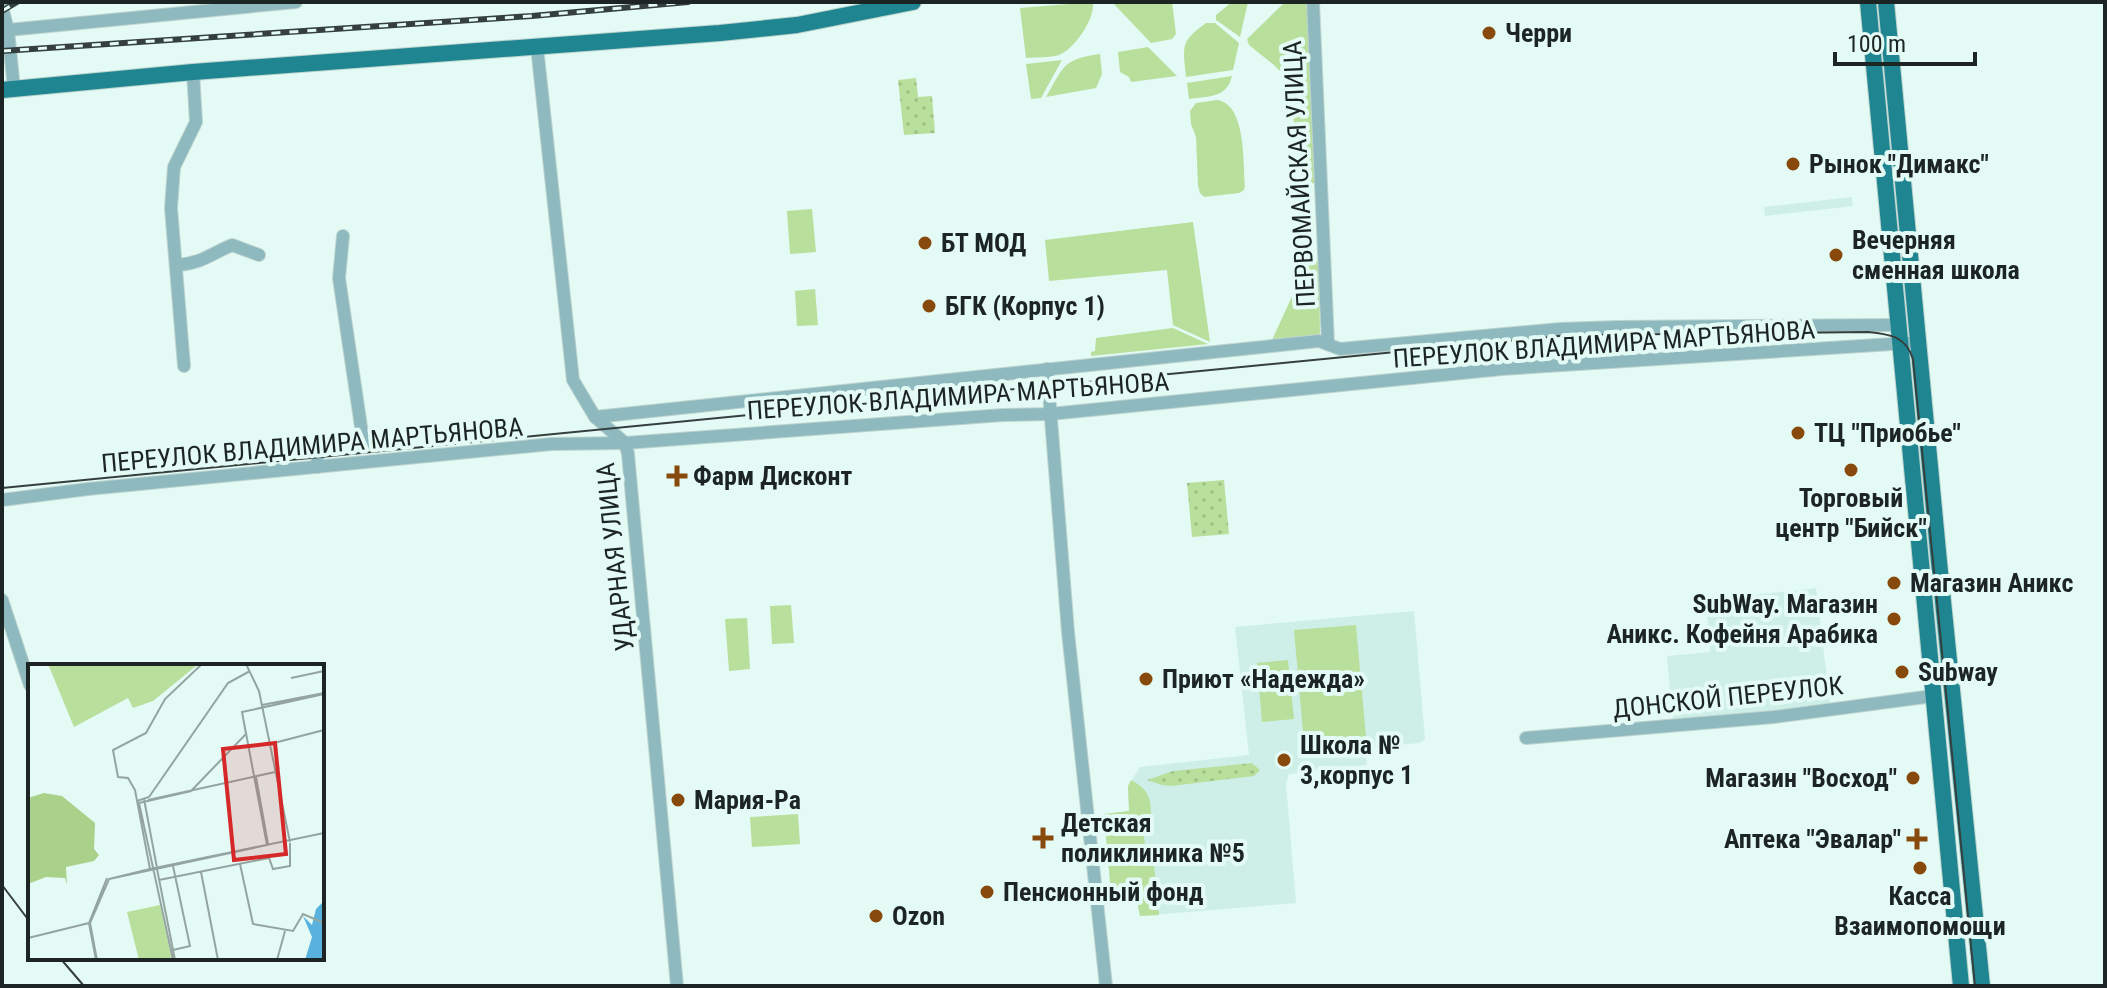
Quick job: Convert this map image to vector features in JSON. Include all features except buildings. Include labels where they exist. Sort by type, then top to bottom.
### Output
[{"type":"main road","points":[[8,89],[797,25],[913,2]]},
{"type":"main road","points":[[1868,2],[1961,986]]},
{"type":"main road","points":[[1886,2],[1982,986]]},
{"type":"main road","points":[[1886,193],[1904,192]]},
{"type":"street","points":[[8,30],[296,2]]},
{"type":"street","name":"ПЕРВОМАЙСКАЯ УЛИЦА","points":[[1313,2],[1328,344]]},
{"type":"street","points":[[2,7],[8,30],[8,89]]},
{"type":"street","name":"УДАРНАЯ УЛИЦА","points":[[537,47],[573,380],[595,417],[625,443],[628,454],[677,986]]},
{"type":"street","points":[[184,366],[171,208],[178,155],[195,128],[193,72]]},
{"type":"street","points":[[343,236],[339,278],[364,447]]},
{"type":"street","points":[[177,265],[199,263],[232,245],[259,255]]},
{"type":"street","points":[[595,417],[1319,341],[1340,349],[1560,329],[1898,325]]},
{"type":"street","name":"ПЕРЕУЛОК ВЛАДИМИРА МАРТЬЯНОВА","points":[[2,500],[552,444],[625,443],[1050,414],[1502,369],[1918,343]]},
{"type":"street","points":[[1047,369],[1070,646],[1106,986]]},
{"type":"street","points":[[317,467],[318,451]]},
{"type":"street","points":[[2,600],[28,679]]},
{"type":"street","name":"ДОНСКОЙ ПЕРЕУЛОК","points":[[1526,738],[1774,717],[1933,696]]},
{"type":"shaded area","points":[[1852,197],[1853,206],[1765,216],[1764,207]]},
{"type":"shaded area","points":[[1816,588],[1830,704],[1673,722],[1667,656],[1710,652],[1706,600]]},
{"type":"shaded area","name":"Школа № 3,корпус 1","points":[[1414,611],[1425,739],[1420,743],[1365,748],[1367,765],[1289,774],[1286,784],[1296,903],[1140,916],[1138,901],[1112,904],[1104,814],[1129,811],[1128,786],[1140,767],[1249,755],[1235,627]]},
{"type":"green space","points":[[1093,2],[1091,17],[1071,47],[1055,56],[1026,58],[1020,8]]},
{"type":"green space","points":[[1112,2],[1172,2],[1176,34],[1172,39],[1151,43]]},
{"type":"green space","points":[[1232,2],[1248,2],[1240,37],[1216,20],[1216,15]]},
{"type":"green space","points":[[1285,2],[1307,2],[1318,183],[1302,184],[1288,79],[1249,45],[1247,39]]},
{"type":"green space","points":[[1206,23],[1215,23],[1239,43],[1233,70],[1186,77],[1185,45],[1191,35]]},
{"type":"green space","points":[[1148,47],[1177,76],[1131,82],[1120,72],[1118,52]]},
{"type":"green space","points":[[1100,54],[1102,74],[1096,88],[1046,97],[1071,62]]},
{"type":"green space","points":[[1062,60],[1041,98],[1031,99],[1026,64]]},
{"type":"green space","points":[[1232,76],[1221,92],[1189,99],[1187,83]]},
{"type":"green space","points":[[916,78],[918,97],[932,96],[935,133],[904,135],[898,80]]},
{"type":"green space","points":[[1217,100],[1226,104],[1238,122],[1245,185],[1239,193],[1204,197],[1198,186],[1196,137],[1190,111],[1196,103]]},
{"type":"green space","points":[[812,209],[816,252],[790,254],[787,211]]},
{"type":"green space","points":[[1193,222],[1210,342],[1173,325],[1167,270],[1049,281],[1045,240]]},
{"type":"green space","points":[[1319,261],[1320,336],[1272,340],[1300,279],[1304,263]]},
{"type":"green space","points":[[815,289],[818,325],[797,326],[795,291]]},
{"type":"green space","points":[[1173,328],[1208,344],[1091,356],[1091,352],[1095,351],[1096,338]]},
{"type":"green space","points":[[1224,480],[1229,534],[1192,537],[1187,483]]},
{"type":"green space","points":[[791,605],[794,643],[772,644],[770,606]]},
{"type":"green space","points":[[747,618],[750,669],[729,671],[725,619]]},
{"type":"green space","points":[[1356,625],[1366,737],[1304,743],[1294,630]]},
{"type":"green space","points":[[1288,660],[1294,719],[1262,722],[1257,663]]},
{"type":"green space","points":[[1252,763],[1260,770],[1254,776],[1171,786],[1147,780],[1173,771]]},
{"type":"green space","points":[[1131,780],[1144,789],[1151,805],[1152,827],[1140,828],[1140,836],[1144,836],[1147,865],[1154,865],[1159,915],[1140,916],[1137,901],[1112,904],[1104,814],[1129,811],[1128,786]]},
{"type":"green space","points":[[798,814],[800,844],[752,847],[750,817]]},
{"type":"tram line","points":[[2,488],[1569,335],[1868,332],[1890,335],[1906,345],[1913,359],[1975,986]]},
{"type":"tram line","points":[[2,885],[28,919]]},
{"type":"tram line","points":[[62,960],[84,986]]},
{"type":"railway","points":[[2,11],[17,2]]},
{"type":"railway","points":[[2,51],[532,16],[688,2]]},
{"type":"place","name":"Черри","points":[[1489,33]]},
{"type":"place","name":"Рынок \"Димакс\"","points":[[1793,164]]},
{"type":"place","name":"БТ МОД","points":[[925,243]]},
{"type":"place","name":"Вечерняя сменная школа","points":[[1836,255]]},
{"type":"place","name":"БГК (Корпус 1)","points":[[929,306]]},
{"type":"place","name":"ТЦ \"Приобье\"","points":[[1798,433]]},
{"type":"place","name":"Торговый центр \"Бийск\"","points":[[1851,470]]},
{"type":"place","name":"Фарм Дисконт","points":[[677,476]]},
{"type":"place","name":"Магазин Аникс","points":[[1894,583]]},
{"type":"place","name":"SubWay. Магазин Аникс. Кофейня Арабика","points":[[1894,619]]},
{"type":"place","name":"Subway","points":[[1902,672]]},
{"type":"place","name":"Приют «Надежда»","points":[[1146,679]]},
{"type":"place","name":"Школа № 3,корпус 1","points":[[1284,760]]},
{"type":"place","name":"Магазин \"Восход\"","points":[[1913,778]]},
{"type":"place","name":"Мария-Ра","points":[[678,800]]},
{"type":"place","name":"Детская поликлиника №5","points":[[1043,838]]},
{"type":"place","name":"Аптека \"Эвалар\"","points":[[1917,839]]},
{"type":"place","name":"Касса Взаимопомощи","points":[[1920,868]]},
{"type":"place","name":"Пенсионный фонд","points":[[987,892]]},
{"type":"place","name":"Ozon","points":[[876,916]]}]
